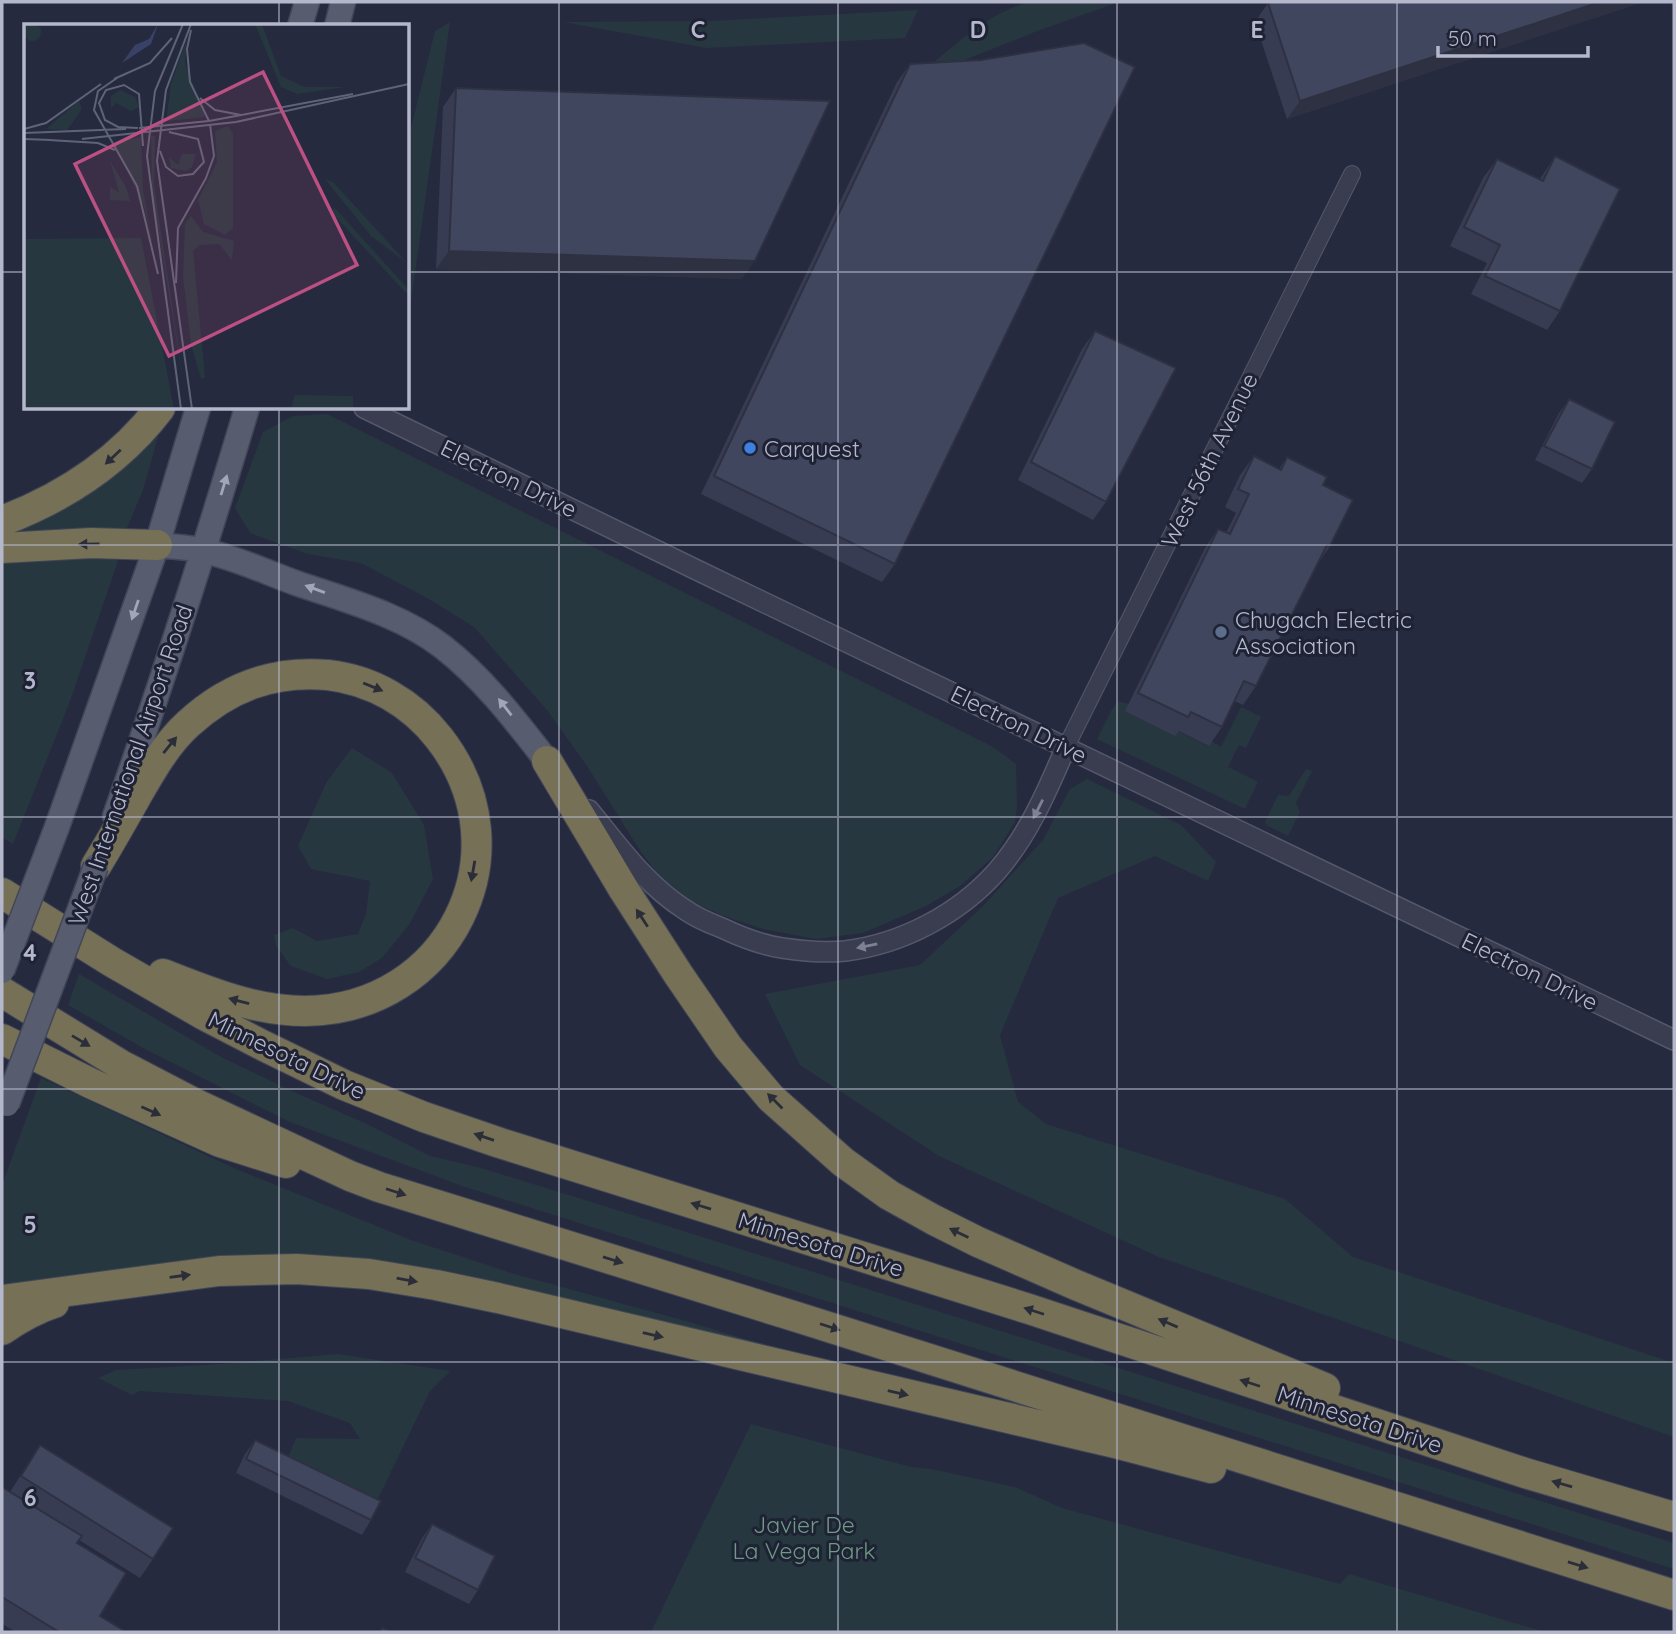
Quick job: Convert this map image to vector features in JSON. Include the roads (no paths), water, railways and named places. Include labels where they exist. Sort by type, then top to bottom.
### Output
[{"type":"highway","points":[[2,521],[52,498],[103,468],[158,410]]},
{"type":"highway","points":[[2,548],[91,543],[158,545]]},
{"type":"highway","points":[[82,943],[237,1001],[270,1009],[306,1011],[338,1008],[395,988],[435,954],[466,903],[474,874],[478,840],[466,781],[452,754],[428,723],[401,701],[373,686],[342,677],[310,674],[278,677],[247,685],[215,700],[186,725],[158,760],[96,866]]},
{"type":"highway","points":[[547,761],[624,890],[728,1047],[771,1098],[843,1162],[889,1195],[978,1242],[1258,1361],[1401,1417],[1525,1473]]},
{"type":"highway","name":"Minnesota Drive","points":[[2,893],[204,1015],[344,1084],[424,1117],[1042,1314],[1525,1473],[1674,1517]]},
{"type":"highway","points":[[2,992],[121,1065],[194,1103],[350,1176],[1674,1595]]},
{"type":"highway","points":[[2,1039],[90,1083],[220,1142],[288,1164],[350,1176]]},
{"type":"highway","points":[[2,1300],[219,1271],[297,1269],[369,1274],[436,1285],[1119,1444],[1513,1544]]},
{"type":"highway","points":[[2,1330],[44,1306],[113,1286]]},
{"type":"main road","points":[[301,24],[307,2]]},
{"type":"main road","points":[[338,24],[343,2]]},
{"type":"main road","name":"West International Airport Road","points":[[2,971],[57,827],[158,545],[197,410]]},
{"type":"main road","name":"West International Airport Road","points":[[4,1111],[166,669],[246,410]]},
{"type":"main road","points":[[158,545],[204,550],[362,606],[419,631],[464,664],[489,689],[547,761]]},
{"type":"street","name":"West 56th Avenue","points":[[1066,747],[1352,174]]},
{"type":"street","name":"Electron Drive","points":[[369,410],[1674,1040]]},
{"type":"street","points":[[547,761],[641,873],[684,910],[746,939],[780,948],[845,951],[914,932],[970,897],[997,872],[1025,835],[1066,747]]},
{"type":"place","name":"Carquest","points":[[750,448]]},
{"type":"place","name":"Chugach Electric Association","points":[[1221,632]]},
{"type":"park label","name":"Javier De La Vega Park","points":[[804,1537]]}]
